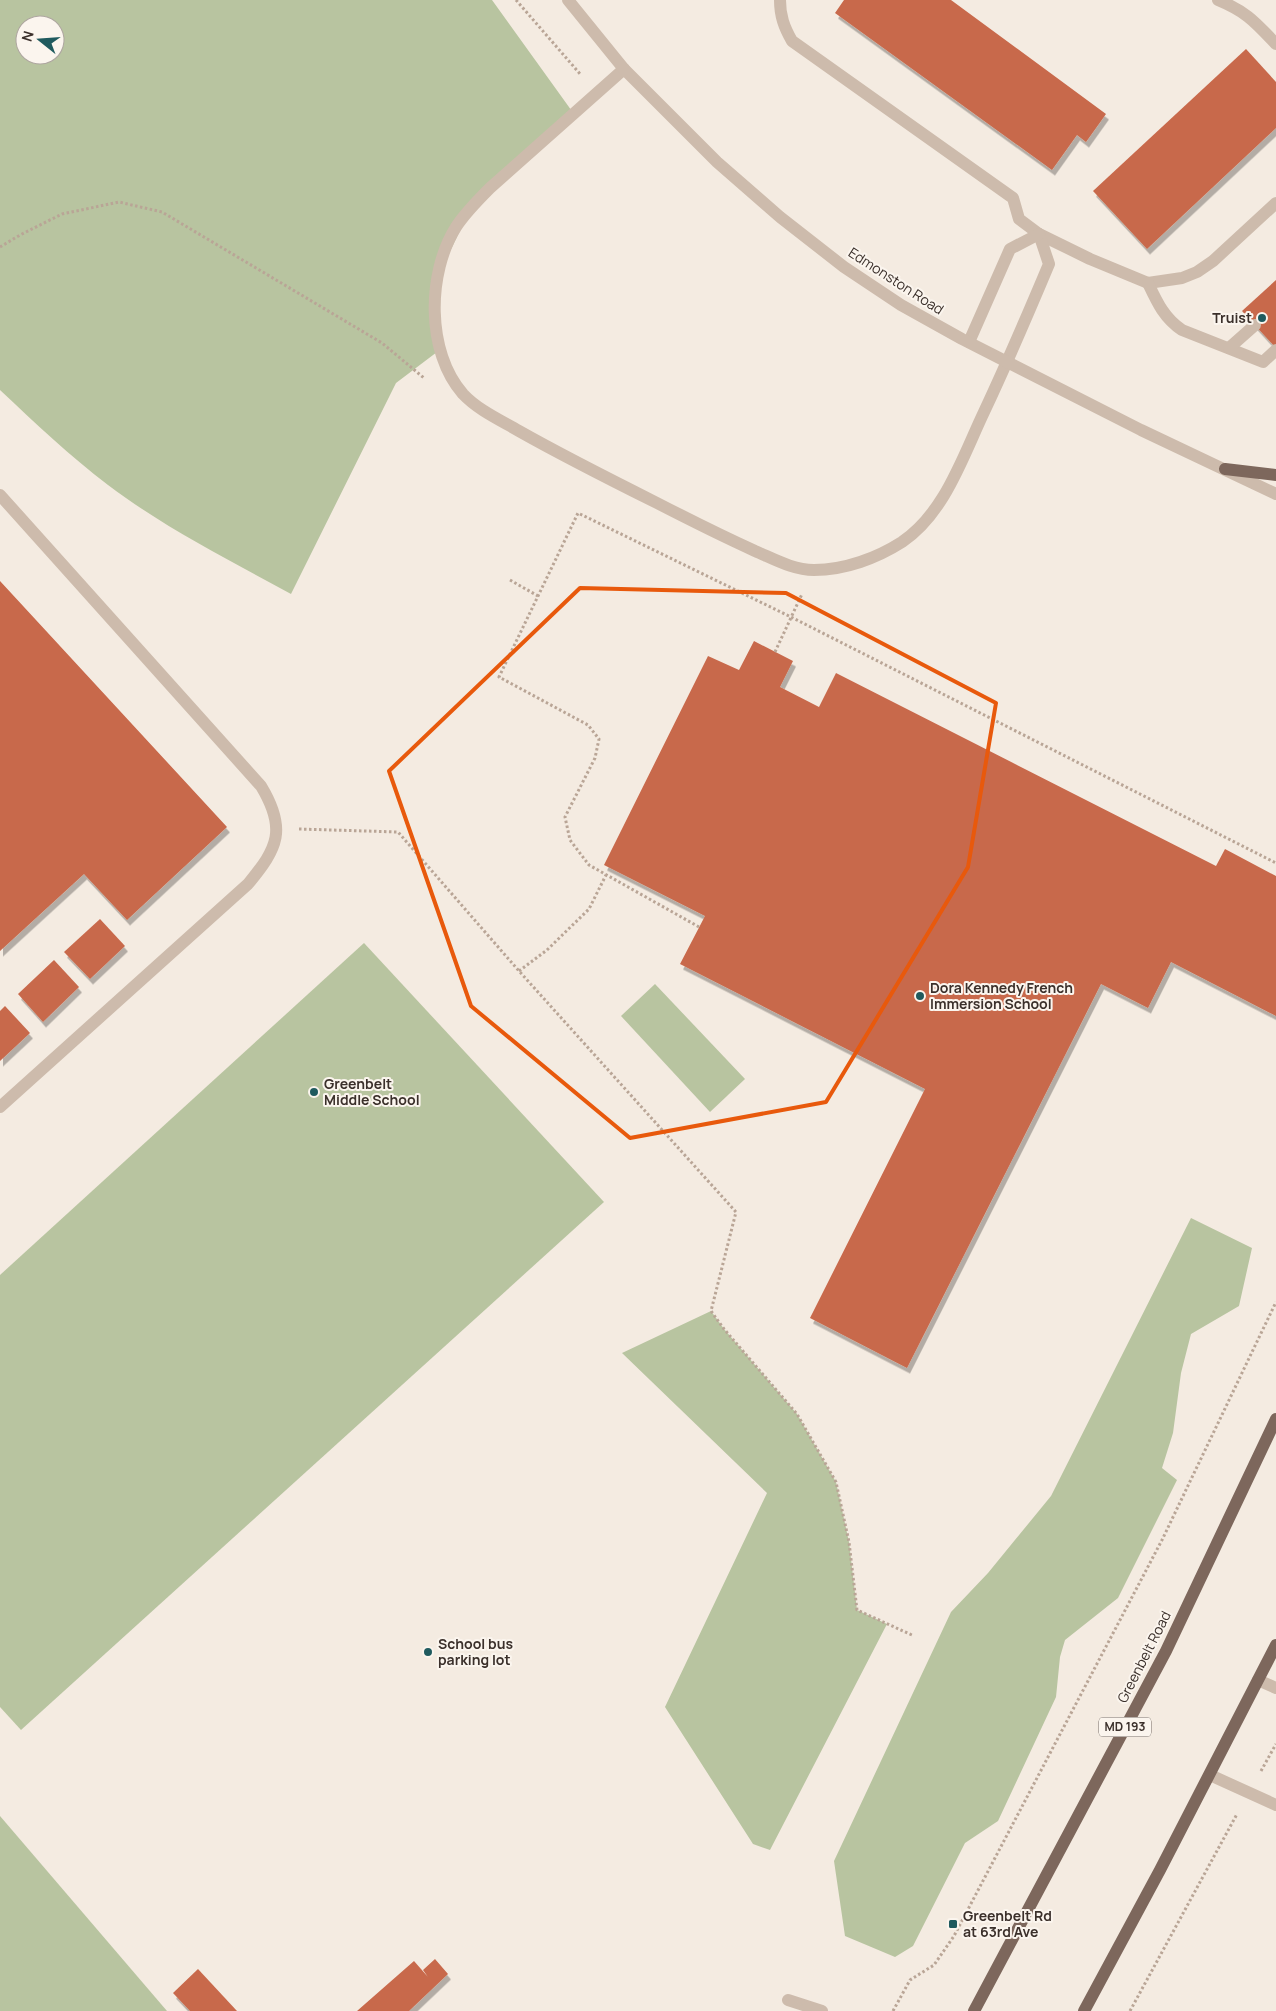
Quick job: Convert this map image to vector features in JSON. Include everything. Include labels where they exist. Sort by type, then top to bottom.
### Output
[{"type":"main road","points":[[1225,469],[1276,475]]},
{"type":"main road","name":"Greenbelt Road","points":[[974,2011],[1166,1651],[1276,1419]]},
{"type":"main road","points":[[1084,2011],[1210,1775],[1276,1645]]},
{"type":"street","name":"Edmonston Road","points":[[568,0],[624,69],[716,162],[780,217],[844,267],[901,305],[1007,363],[1141,430],[1276,494]]},
{"type":"street","points":[[780,0],[784,27],[792,41],[1013,198],[1020,219],[1039,234],[1090,259],[1148,283],[1182,278],[1197,272],[1213,261],[1276,203]]},
{"type":"street","points":[[1218,0],[1238,8],[1250,16],[1276,44]]},
{"type":"street","points":[[624,69],[490,188],[472,206],[455,228],[443,254],[436,282],[435,326],[441,349],[449,371],[463,394],[486,412],[576,463],[787,565],[813,570],[836,568],[868,560],[903,541],[931,516],[953,479],[1007,363],[1049,264],[1039,234]]},
{"type":"street","points":[[969,342],[1010,249],[1039,234]]},
{"type":"street","points":[[1148,283],[1160,309],[1171,323],[1182,330],[1270,363],[1276,350]]},
{"type":"street","points":[[1229,348],[1255,325]]},
{"type":"street","points":[[0,494],[261,786],[269,799],[277,828],[275,844],[267,860],[248,884],[0,1107]]},
{"type":"street","points":[[1258,1680],[1276,1688]]},
{"type":"street","points":[[1210,1775],[1276,1805]]},
{"type":"street","points":[[788,2000],[822,2011]]},
{"type":"path","points":[[516,0],[579,73],[599,92]]},
{"type":"path","points":[[0,247],[62,214],[119,202],[162,212],[382,343],[428,382]]},
{"type":"path","points":[[699,927],[589,865],[570,840],[565,817],[595,758],[599,739],[588,725],[499,677],[578,513],[791,617],[1276,863]]},
{"type":"path","points":[[775,652],[813,570]]},
{"type":"path","points":[[510,580],[538,596]]},
{"type":"path","points":[[277,828],[398,832],[519,971],[736,1212],[711,1311],[724,1329],[797,1414],[836,1482],[849,1542],[856,1610],[914,1636]]},
{"type":"path","points":[[519,971],[547,950],[589,909],[606,875]]},
{"type":"path","points":[[893,2011],[910,1980],[934,1966],[954,1936],[1162,1540],[1276,1302]]},
{"type":"path","points":[[1130,2011],[1276,1744]]},
{"type":"highlighted area","points":[[580,588],[786,593],[996,703],[968,867],[826,1102],[630,1138],[471,1006],[389,771]]},
{"type":"green space","points":[[0,0],[492,0],[574,114],[472,206],[435,282],[441,349],[396,383],[291,594],[198,543],[130,501],[80,463],[0,390]]},
{"type":"green space","points":[[364,943],[604,1202],[21,1730],[0,1707],[0,1275]]},
{"type":"green space","points":[[655,984],[745,1079],[710,1112],[621,1016]]},
{"type":"green space","points":[[1191,1218],[1252,1248],[1239,1306],[1191,1334],[1181,1373],[1173,1433],[1162,1468],[1177,1480],[1118,1598],[1065,1640],[1060,1657],[1056,1697],[998,1821],[965,1843],[913,1946],[895,1957],[845,1936],[834,1861],[951,1612],[988,1573],[1051,1496]]},
{"type":"green space","points":[[711,1311],[724,1329],[797,1414],[836,1482],[849,1542],[857,1610],[887,1624],[770,1850],[753,1844],[665,1707],[767,1493],[622,1353]]},
{"type":"green space","points":[[0,1816],[167,2011],[0,2011]]},
{"type":"building","points":[[844,0],[951,0],[1106,114],[1086,142],[1077,135],[1052,170],[835,13]]},
{"type":"building","points":[[1246,49],[1276,82],[1276,128],[1147,249],[1093,191]]},
{"type":"building","name":"Truist","points":[[1276,280],[1276,348],[1242,311]]},
{"type":"building","points":[[0,581],[227,827],[127,920],[84,874],[0,951]]},
{"type":"building","name":"Dora Kennedy French Immersion School","points":[[754,641],[793,661],[780,687],[819,707],[836,673],[1216,866],[1225,849],[1276,876],[1276,1016],[1171,962],[1148,1008],[1101,984],[907,1368],[810,1318],[925,1089],[680,964],[705,916],[604,865],[708,656],[739,670]]},
{"type":"building","points":[[100,919],[125,946],[90,979],[64,952]]},
{"type":"building","points":[[54,960],[79,987],[43,1022],[18,994]]},
{"type":"building","points":[[5,1006],[30,1033],[0,1061],[0,1011]]},
{"type":"building","points":[[435,1959],[448,1974],[409,2011],[357,2011],[414,1961],[428,1977],[423,1970]]},
{"type":"building","points":[[198,1969],[237,2011],[190,2011],[173,1993]]},
{"type":"place","name":"Truist","points":[[1262,318]]},
{"type":"place","name":"Dora Kennedy French Immersion School","points":[[920,996]]},
{"type":"place","name":"Greenbelt Middle School","points":[[314,1092]]},
{"type":"place","name":"School bus parking lot","points":[[428,1652]]},
{"type":"place","name":"Greenbelt Rd at 63rd Ave","points":[[953,1924]]}]
